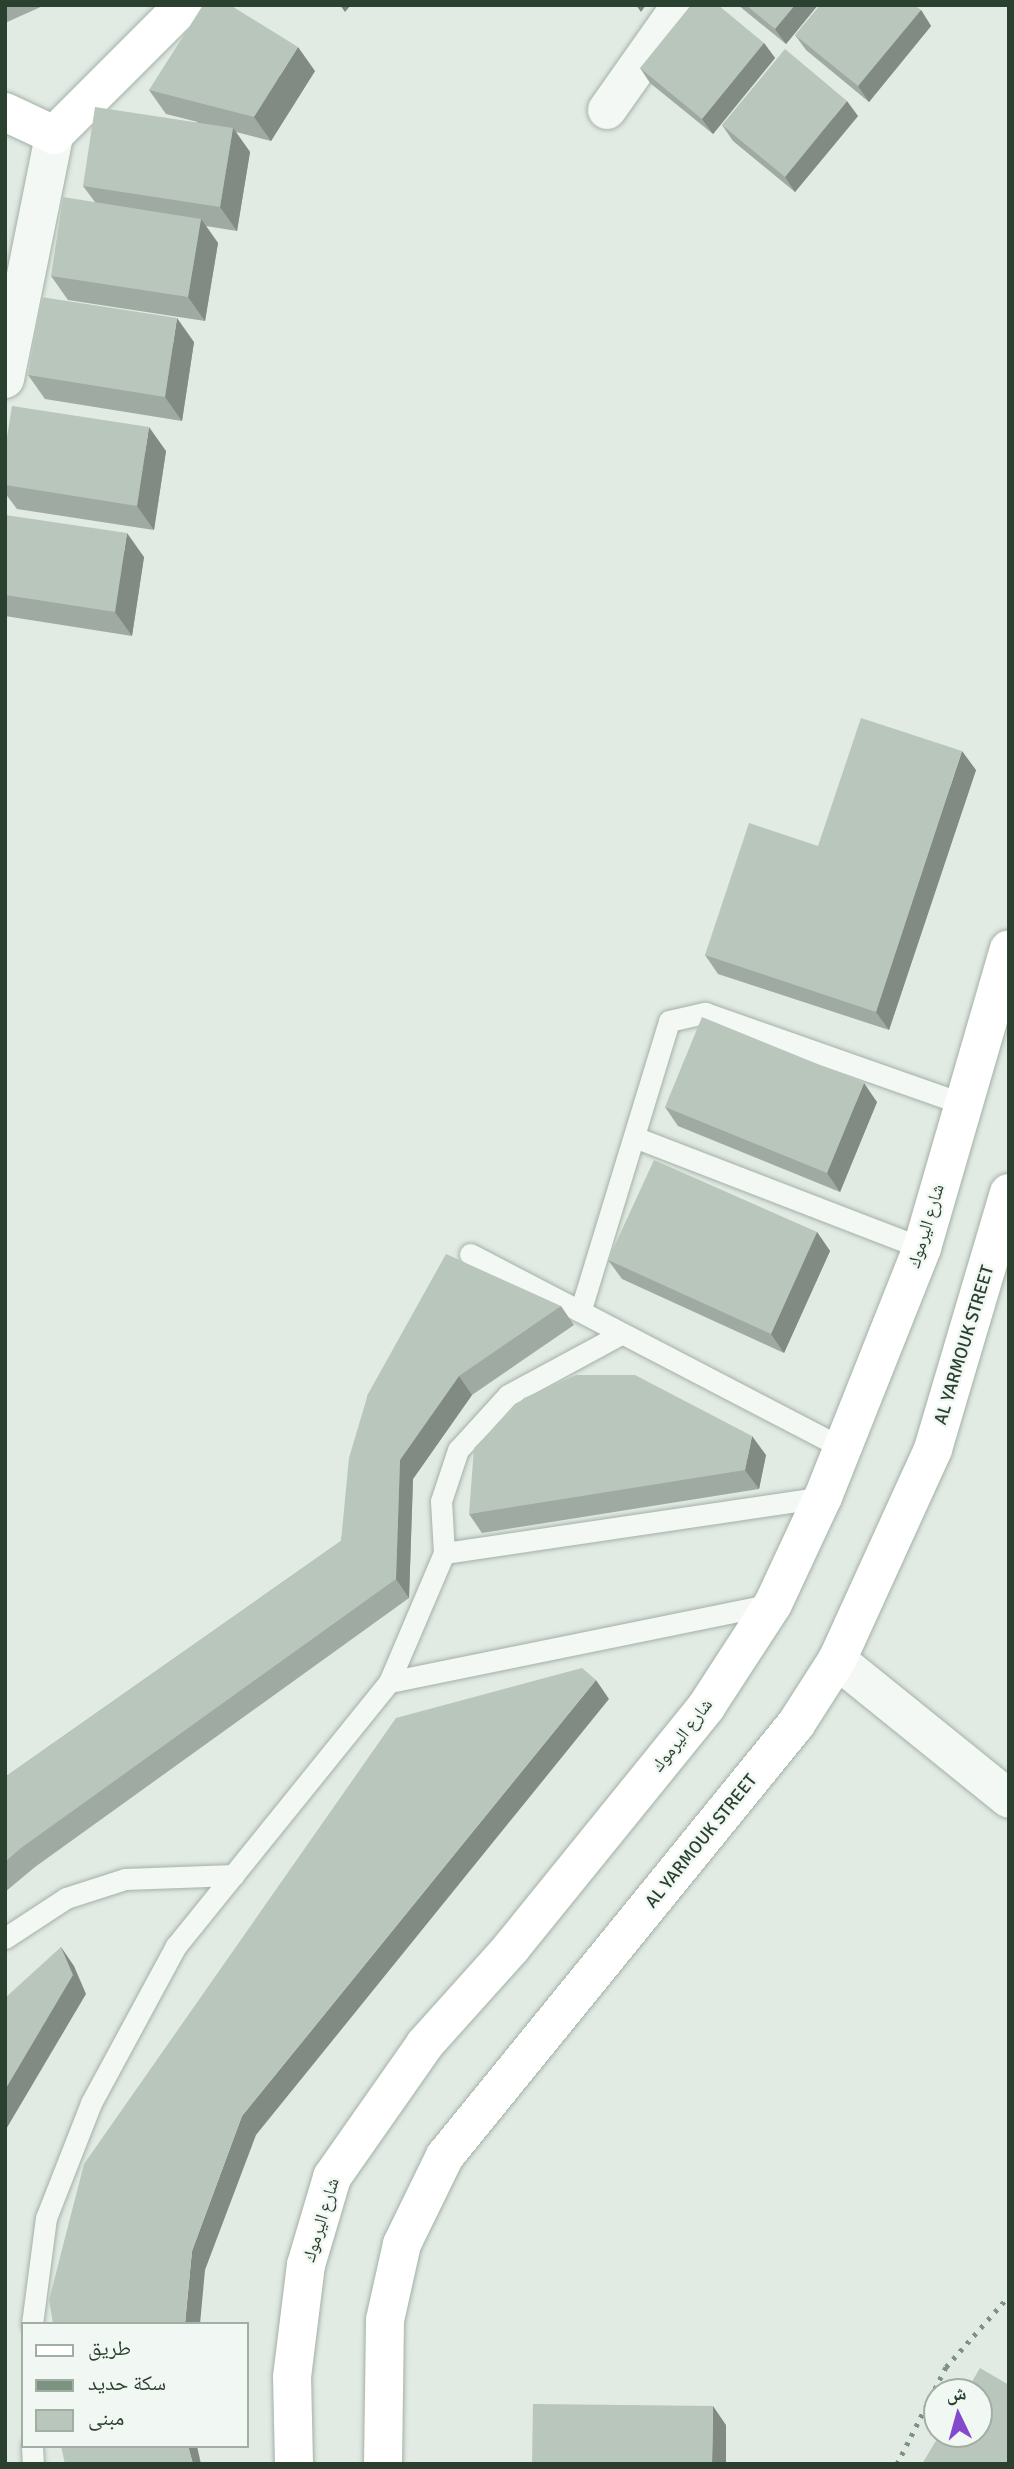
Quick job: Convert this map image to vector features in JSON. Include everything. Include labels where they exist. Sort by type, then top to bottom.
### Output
[{"type":"main road","points":[[5,112],[54,135],[184,5]]},
{"type":"main road","name":"شارع اليرموك","points":[[294,2464],[292,2377],[306,2265],[332,2176],[425,2044],[511,1948],[706,1707],[773,1604],[823,1497],[922,1248],[961,1103],[1009,949]]},
{"type":"main road","name":"AL YARMOUK STREET","points":[[383,2464],[385,2320],[402,2244],[445,2156],[796,1724],[837,1660],[933,1449],[1009,1193]]},
{"type":"street","points":[[607,110],[681,5]]},
{"type":"street","points":[[5,379],[54,135]]},
{"type":"street","points":[[837,1660],[1009,1799]]},
{"type":"lane","points":[[581,1309],[637,1138],[663,1032],[685,1015],[705,1013],[961,1103]]},
{"type":"lane","points":[[637,1138],[922,1248]]},
{"type":"lane","points":[[470,1254],[581,1309],[621,1334],[842,1448]]},
{"type":"lane","points":[[32,2322],[46,2218],[91,2103],[176,1946],[388,1682],[444,1553],[441,1501],[458,1450],[476,1427],[508,1395],[621,1334]]},
{"type":"lane","points":[[444,1553],[823,1497]]},
{"type":"lane","points":[[388,1682],[773,1604]]},
{"type":"lane","points":[[5,1938],[66,1898],[125,1880],[234,1875]]},
{"type":"building","points":[[203,5],[230,5],[298,47],[254,117],[149,90]]},
{"type":"building","points":[[691,5],[718,5],[764,43],[702,119],[640,68]]},
{"type":"building","points":[[746,5],[795,5],[775,29]]},
{"type":"building","points":[[820,5],[914,5],[921,10],[858,86],[795,35]]},
{"type":"building","points":[[785,49],[847,101],[785,177],[722,125]]},
{"type":"building","points":[[95,107],[233,128],[220,207],[83,186]]},
{"type":"building","points":[[63,197],[201,219],[188,297],[51,276]]},
{"type":"building","points":[[41,297],[177,318],[165,397],[28,375]]},
{"type":"building","points":[[12,406],[149,427],[137,506],[5,485],[5,450]]},
{"type":"building","points":[[5,515],[127,533],[115,612],[5,595]]},
{"type":"building","points":[[861,718],[962,751],[876,1012],[705,955],[749,823],[818,846]]},
{"type":"building","points":[[702,1017],[864,1083],[827,1173],[665,1107]]},
{"type":"building","points":[[654,1160],[817,1232],[771,1334],[608,1260]]},
{"type":"building","points":[[446,1254],[561,1306],[459,1376],[400,1460],[396,1579],[5,1862],[5,1777],[341,1541],[349,1458],[368,1394]]},
{"type":"building","points":[[576,1375],[635,1375],[752,1436],[745,1470],[469,1514],[474,1448],[524,1398]]},
{"type":"building","points":[[582,1668],[596,1680],[242,2116],[192,2251],[185,2322],[53,2322],[49,2300],[84,2164],[396,1718]]},
{"type":"building","points":[[61,1947],[73,1975],[5,2090],[5,1998]]},
{"type":"building","points":[[980,2368],[1009,2385],[1009,2464],[922,2464],[932,2448],[993,2448],[993,2378],[974,2378]]},
{"type":"building","points":[[533,2404],[713,2406],[712,2464],[532,2464]]},
{"type":"building","points":[[61,2448],[189,2448],[193,2464],[65,2464]]},
{"type":"railway","points":[[897,2464],[946,2367],[1009,2296]]}]
